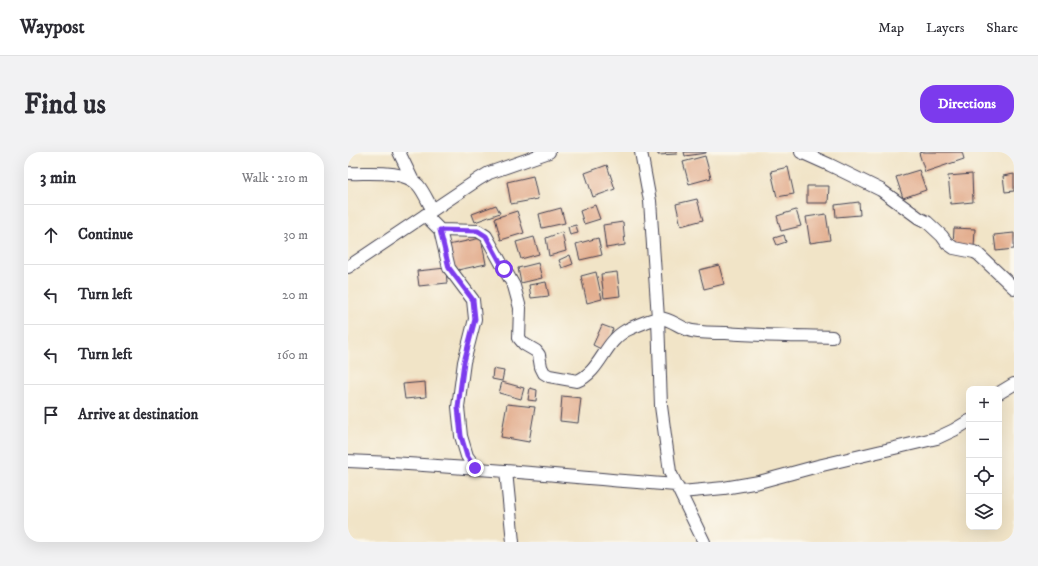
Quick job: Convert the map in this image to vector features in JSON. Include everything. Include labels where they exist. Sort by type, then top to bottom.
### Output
[{"type":"street","points":[[399,152],[412,179],[419,186],[429,212],[440,230],[449,268],[473,300],[475,319],[464,362],[458,407],[461,436],[467,456],[475,468]]},
{"type":"street","points":[[348,267],[468,185],[489,173],[549,152]]},
{"type":"street","points":[[641,152],[650,201],[658,318],[661,406],[670,472],[704,542]]},
{"type":"street","points":[[801,152],[881,190],[926,222],[954,248],[978,254],[1014,288]]},
{"type":"street","points":[[348,173],[380,173],[398,175],[412,179]]},
{"type":"street","points":[[440,230],[478,231],[486,236],[514,286],[520,308],[519,338],[524,344],[536,351],[539,355],[544,374],[550,376],[577,381],[581,380],[592,371],[615,338],[624,332],[658,318],[669,321],[691,331],[750,335],[832,337]]},
{"type":"street","points":[[1002,391],[1014,384]]},
{"type":"street","points":[[348,461],[408,463],[475,468],[679,489],[724,488],[759,482],[818,466],[937,438],[967,422]]},
{"type":"street","points":[[506,471],[513,542]]},
{"type":"building","points":[[658,152],[676,152],[677,154],[658,155]]},
{"type":"building","points":[[684,152],[706,152],[706,153],[685,156]]},
{"type":"building","points":[[962,152],[964,159],[925,172],[919,153]]},
{"type":"building","points":[[705,156],[711,178],[689,184],[683,162]]},
{"type":"building","points":[[607,165],[615,189],[593,197],[585,173]]},
{"type":"building","points":[[788,167],[794,194],[777,197],[771,171]]},
{"type":"building","points":[[919,170],[926,190],[903,198],[896,177]]},
{"type":"building","points":[[972,174],[973,202],[951,204],[948,176]]},
{"type":"building","points":[[1014,174],[1014,191],[1005,192],[1003,176]]},
{"type":"building","points":[[533,176],[538,199],[511,204],[507,182]]},
{"type":"building","points":[[807,186],[829,186],[828,203],[807,203]]},
{"type":"building","points":[[697,199],[703,220],[681,226],[676,204]]},
{"type":"building","points":[[859,202],[860,215],[836,217],[835,205]]},
{"type":"building","points":[[496,205],[500,213],[475,222],[472,214]]},
{"type":"building","points":[[595,205],[600,219],[584,224],[580,211]]},
{"type":"building","points":[[561,208],[565,223],[542,228],[539,214]]},
{"type":"building","points":[[796,210],[801,226],[781,231],[777,216]]},
{"type":"building","points":[[517,211],[524,233],[501,240],[495,218]]},
{"type":"building","points":[[826,214],[830,240],[810,243],[806,217]]},
{"type":"building","points":[[623,222],[625,245],[606,248],[603,225]]},
{"type":"building","points":[[576,225],[578,233],[570,235],[568,227]]},
{"type":"building","points":[[954,228],[975,229],[974,248],[953,246]]},
{"type":"building","points":[[562,232],[566,251],[549,256],[546,238]]},
{"type":"building","points":[[1014,233],[1014,249],[996,251],[994,235]]},
{"type":"building","points":[[784,235],[786,242],[777,245],[774,238]]},
{"type":"building","points":[[534,237],[539,254],[521,259],[516,242]]},
{"type":"building","points":[[481,238],[486,264],[453,271],[448,245]]},
{"type":"building","points":[[598,238],[602,255],[580,260],[576,244]]},
{"type":"building","points":[[570,255],[573,264],[562,268],[559,260]]},
{"type":"building","points":[[538,263],[542,278],[521,283],[518,268]]},
{"type":"building","points":[[719,265],[724,284],[704,289],[699,270]]},
{"type":"building","points":[[446,268],[447,283],[419,286],[417,271]]},
{"type":"building","points":[[596,272],[602,299],[587,303],[581,276]]},
{"type":"building","points":[[617,272],[620,296],[604,298],[601,274]]},
{"type":"building","points":[[546,282],[549,296],[531,298],[529,285]]},
{"type":"building","points":[[602,325],[613,329],[603,350],[593,345]]},
{"type":"building","points":[[493,369],[504,371],[502,381],[492,379]]},
{"type":"building","points":[[425,382],[426,397],[405,399],[403,384]]},
{"type":"building","points":[[502,382],[524,388],[521,399],[499,393]]},
{"type":"building","points":[[530,388],[537,390],[536,401],[528,400]]},
{"type":"building","points":[[562,396],[581,398],[578,423],[560,421]]},
{"type":"building","points":[[507,404],[535,407],[529,442],[501,437]]},
{"type":"route","points":[[475,468],[467,456],[461,436],[458,407],[464,362],[475,319],[473,300],[449,268],[440,230],[478,231],[486,236],[504,269]]}]
